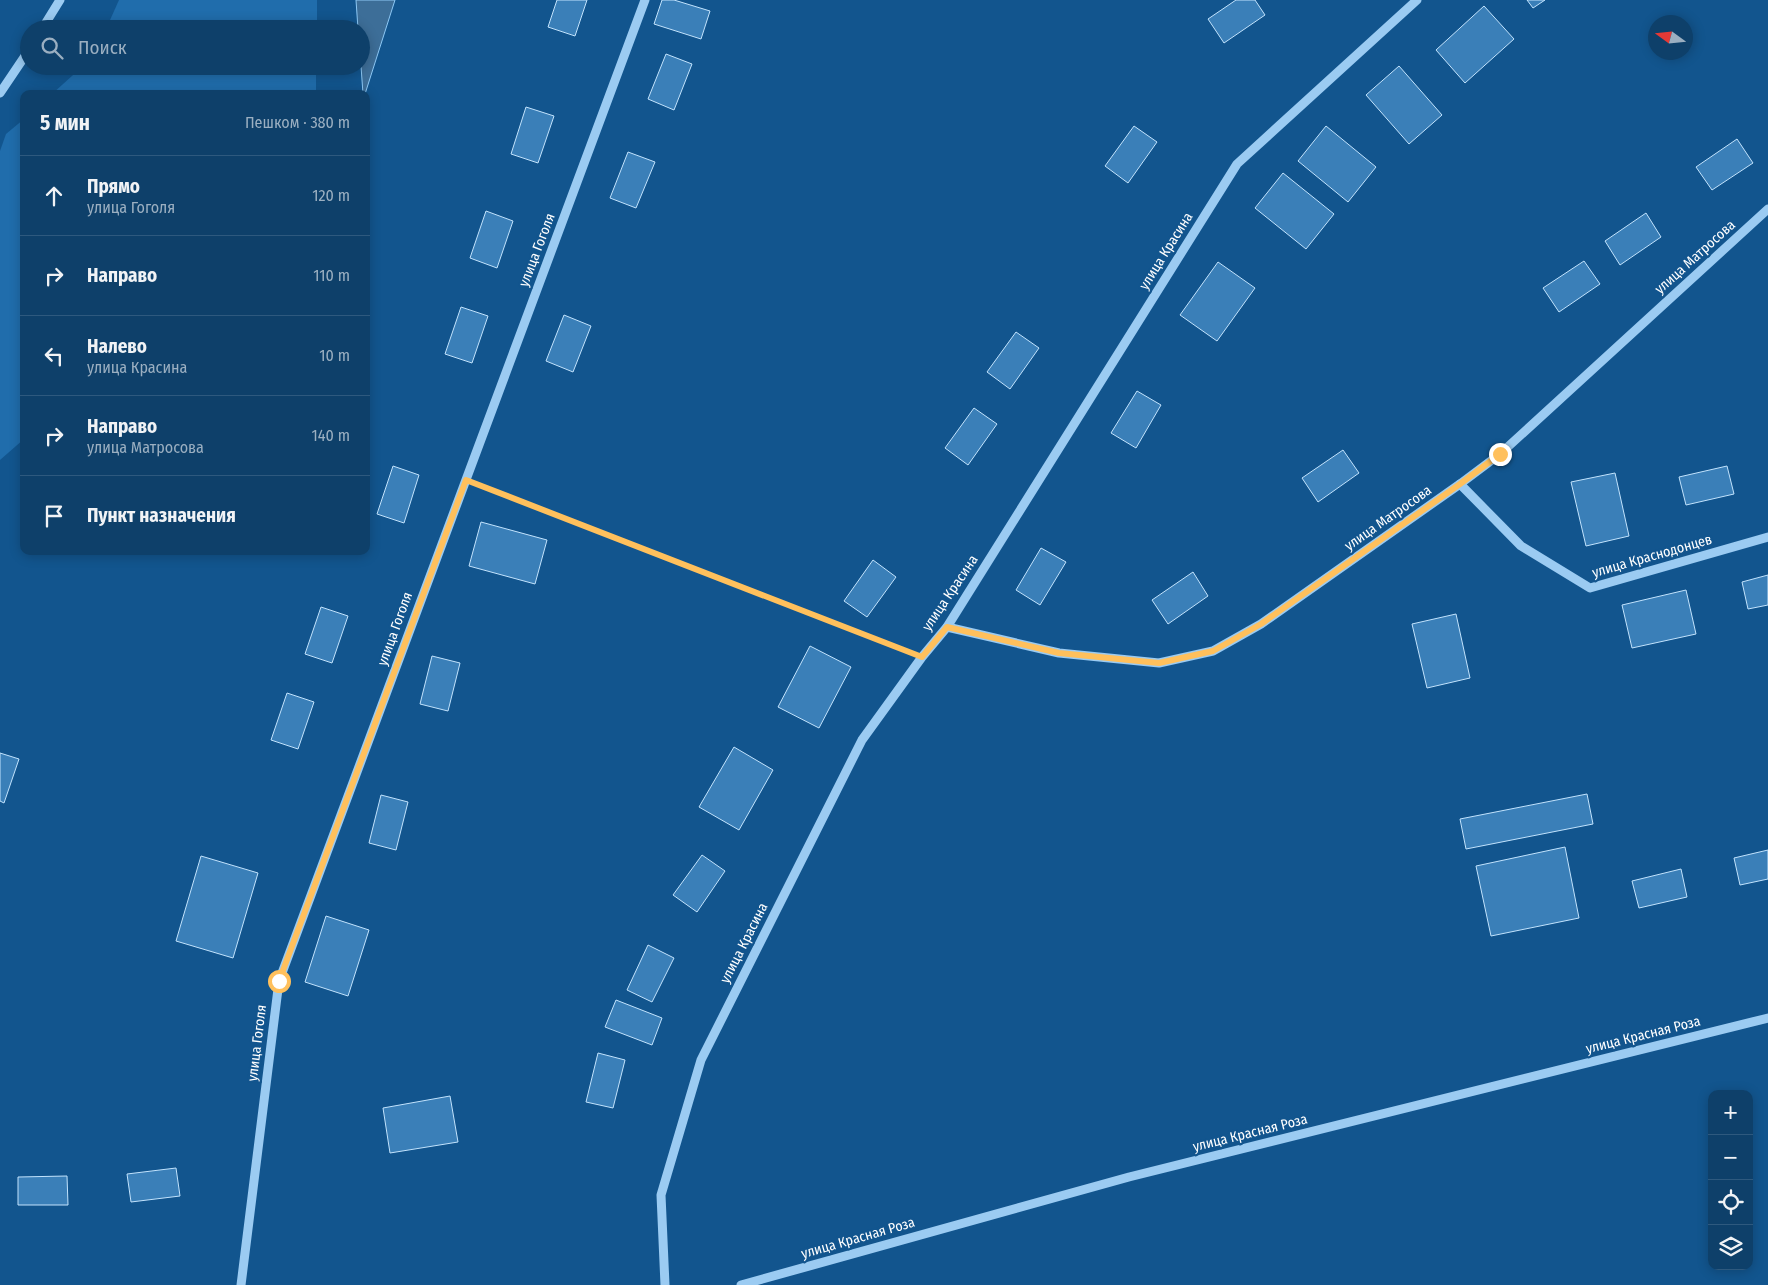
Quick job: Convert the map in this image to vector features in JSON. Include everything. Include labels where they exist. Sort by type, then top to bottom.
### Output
[{"type":"street","points":[[48,20],[60,0]]},
{"type":"street","name":"улица Гоголя","points":[[241,1285],[279,981],[645,0]]},
{"type":"street","name":"улица Красина","points":[[665,1285],[661,1195],[701,1060],[862,740],[922,657],[947,627],[1237,164],[1417,0]]},
{"type":"street","points":[[0,93],[20,63]]},
{"type":"street","name":"улица Матросова","points":[[947,627],[1059,653],[1159,663],[1213,651],[1261,624],[1500,454],[1768,209]]},
{"type":"street","name":"улица Краснодонцев","points":[[1460,484],[1522,546],[1590,588],[1768,536]]},
{"type":"street","name":"улица Красная Роза","points":[[741,1285],[1138,1175],[1768,1018]]},
{"type":"path","points":[[466,480],[922,657]]},
{"type":"shaded area","points":[[119,0],[317,0],[317,20],[110,20]]},
{"type":"shaded area","points":[[356,0],[395,0],[366,90],[363,90],[362,75],[370,75],[370,20],[357,20]]},
{"type":"shaded area","points":[[73,75],[316,75],[316,90],[56,90]]},
{"type":"shaded area","points":[[20,122],[20,442],[0,460],[0,151],[6,134]]},
{"type":"building","points":[[557,0],[587,0],[575,36],[548,27]]},
{"type":"building","points":[[662,0],[674,0],[710,11],[701,39],[654,24]]},
{"type":"building","points":[[1236,0],[1255,0],[1265,15],[1224,43],[1208,19]]},
{"type":"building","points":[[1527,0],[1545,0],[1533,8]]},
{"type":"building","points":[[1484,6],[1514,39],[1465,83],[1436,50]]},
{"type":"building","points":[[666,54],[692,64],[674,110],[648,99]]},
{"type":"building","points":[[1399,66],[1442,115],[1409,144],[1366,95]]},
{"type":"building","points":[[526,107],[554,116],[538,163],[511,154]]},
{"type":"building","points":[[1134,126],[1157,142],[1128,183],[1105,166]]},
{"type":"building","points":[[1326,126],[1376,167],[1348,202],[1298,161]]},
{"type":"building","points":[[1737,139],[1753,163],[1712,190],[1696,167]]},
{"type":"building","points":[[628,152],[655,162],[636,208],[610,198]]},
{"type":"building","points":[[1283,173],[1334,214],[1306,249],[1255,208]]},
{"type":"building","points":[[486,211],[513,221],[497,268],[470,258]]},
{"type":"building","points":[[1646,213],[1661,237],[1620,265],[1605,241]]},
{"type":"building","points":[[1584,261],[1600,284],[1559,312],[1543,288]]},
{"type":"building","points":[[1218,262],[1255,288],[1217,341],[1180,315]]},
{"type":"building","points":[[461,307],[488,316],[472,363],[445,354]]},
{"type":"building","points":[[564,315],[591,326],[573,372],[546,361]]},
{"type":"building","points":[[1016,332],[1039,348],[1010,389],[987,372]]},
{"type":"building","points":[[1137,391],[1161,405],[1136,448],[1111,433]]},
{"type":"building","points":[[974,408],[997,424],[968,465],[945,448]]},
{"type":"building","points":[[1343,450],[1359,473],[1318,502],[1302,478]]},
{"type":"building","points":[[393,466],[419,475],[404,523],[377,514]]},
{"type":"building","points":[[1727,466],[1734,494],[1686,505],[1679,477]]},
{"type":"building","points":[[1615,473],[1629,536],[1586,546],[1571,482]]},
{"type":"building","points":[[481,522],[547,540],[535,584],[469,566]]},
{"type":"building","points":[[1041,548],[1066,562],[1040,605],[1016,590]]},
{"type":"building","points":[[873,560],[896,577],[867,617],[844,601]]},
{"type":"building","points":[[1193,572],[1208,596],[1168,624],[1152,600]]},
{"type":"building","points":[[1768,575],[1768,605],[1748,609],[1742,582]]},
{"type":"building","points":[[1686,590],[1696,634],[1632,648],[1622,605]]},
{"type":"building","points":[[321,607],[348,616],[332,663],[305,654]]},
{"type":"building","points":[[1456,614],[1470,678],[1427,688],[1412,624]]},
{"type":"building","points":[[810,646],[851,667],[819,728],[778,707]]},
{"type":"building","points":[[432,656],[460,663],[448,711],[420,704]]},
{"type":"building","points":[[287,693],[314,702],[298,749],[271,740]]},
{"type":"building","points":[[734,747],[773,770],[739,830],[699,807]]},
{"type":"building","points":[[0,753],[19,759],[4,803],[0,801]]},
{"type":"building","points":[[1587,794],[1593,824],[1466,849],[1460,819]]},
{"type":"building","points":[[381,795],[408,802],[396,850],[369,843]]},
{"type":"building","points":[[1565,847],[1579,918],[1491,936],[1476,866]]},
{"type":"building","points":[[1768,850],[1768,879],[1740,885],[1734,858]]},
{"type":"building","points":[[702,855],[725,871],[697,912],[673,895]]},
{"type":"building","points":[[201,856],[258,873],[233,958],[176,941]]},
{"type":"building","points":[[1681,869],[1687,897],[1639,908],[1632,881]]},
{"type":"building","points":[[326,916],[369,930],[348,996],[305,982]]},
{"type":"building","points":[[648,945],[674,958],[652,1002],[627,990]]},
{"type":"building","points":[[616,1000],[662,1018],[652,1045],[605,1027]]},
{"type":"building","points":[[598,1053],[625,1060],[613,1108],[586,1102]]},
{"type":"building","points":[[450,1096],[458,1142],[390,1153],[383,1108]]},
{"type":"building","points":[[176,1168],[180,1196],[131,1202],[127,1174]]},
{"type":"building","points":[[67,1176],[68,1205],[18,1205],[18,1177]]},
{"type":"route","points":[[279,981],[466,480],[922,657],[947,627],[1059,653],[1159,663],[1213,651],[1261,624],[1500,454]]}]
